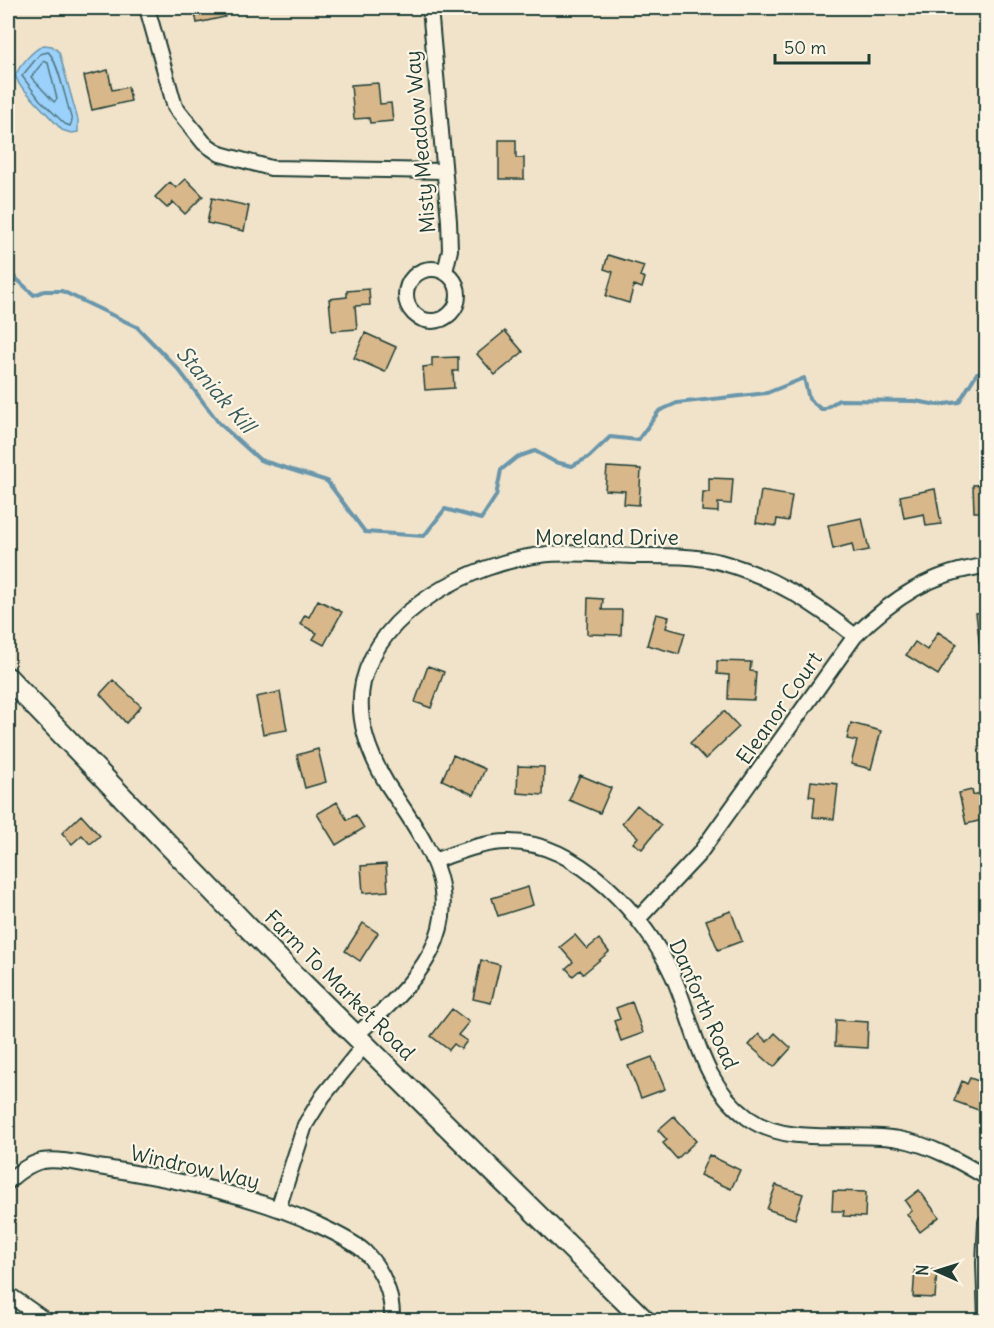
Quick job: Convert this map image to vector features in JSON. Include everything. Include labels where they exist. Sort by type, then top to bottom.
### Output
[{"type":"street","points":[[147,8],[175,107],[204,143],[220,154],[271,168],[443,171]]},
{"type":"street","name":"Misty Meadow Way","points":[[430,8],[449,231],[450,250],[445,272]]},
{"type":"street","name":"Moreland Drive","points":[[278,1209],[305,1125],[360,1040],[407,989],[430,956],[442,920],[441,884],[433,861],[374,762],[367,743],[362,705],[363,684],[380,645],[409,614],[441,590],[498,564],[540,555],[704,559],[741,569],[787,588],[822,610],[855,636]]},
{"type":"street","name":"Eleanor Court","points":[[638,920],[699,854],[855,636],[877,615],[923,583],[954,572],[987,566]]},
{"type":"street","name":"Farm To Market Road","points":[[8,678],[288,969],[644,1320]]},
{"type":"street","name":"Danforth Road","points":[[433,861],[488,844],[505,842],[534,845],[592,874],[613,891],[657,945],[673,977],[711,1077],[728,1100],[749,1118],[775,1129],[792,1133],[912,1142],[940,1152],[987,1177]]},
{"type":"street","name":"Windrow Way","points":[[8,1182],[13,1176],[41,1161],[77,1163],[225,1191],[278,1209],[329,1230],[363,1251],[380,1272],[393,1301],[392,1320]]},
{"type":"street","points":[[987,1222],[984,1263],[987,1320]]},
{"type":"street","points":[[8,1294],[45,1320]]},
{"type":"water","points":[[44,45],[52,46],[59,52],[78,120],[78,132],[71,133],[62,130],[19,84],[15,75],[28,58]]},
{"type":"building","points":[[194,8],[223,8],[225,17],[197,23]]},
{"type":"building","points":[[108,70],[112,90],[128,87],[131,101],[92,110],[84,76]]},
{"type":"building","points":[[378,83],[380,104],[391,103],[393,121],[370,123],[369,118],[354,119],[351,85]]},
{"type":"building","points":[[499,140],[516,140],[516,158],[524,158],[524,179],[499,179]]},
{"type":"building","points":[[186,179],[203,196],[185,214],[173,202],[167,208],[155,197],[170,182],[176,188]]},
{"type":"building","points":[[212,198],[249,206],[244,231],[207,223]]},
{"type":"building","points":[[608,255],[644,266],[640,276],[645,278],[642,288],[634,285],[629,303],[606,296],[613,272],[604,269]]},
{"type":"building","points":[[369,289],[370,305],[355,306],[357,329],[332,331],[329,299],[347,297],[347,291]]},
{"type":"building","points":[[505,331],[523,352],[495,375],[477,354]]},
{"type":"building","points":[[365,333],[396,347],[385,372],[354,358]]},
{"type":"building","points":[[458,357],[458,371],[453,371],[454,388],[425,390],[423,367],[432,366],[432,358]]},
{"type":"building","points":[[607,467],[641,469],[639,505],[624,504],[625,491],[605,490]]},
{"type":"building","points":[[709,478],[733,479],[731,504],[718,503],[718,512],[702,511],[703,492],[709,492]]},
{"type":"building","points":[[987,484],[987,512],[974,512],[973,485]]},
{"type":"building","points":[[935,489],[941,524],[926,526],[924,514],[904,518],[900,496]]},
{"type":"building","points":[[761,491],[792,496],[788,521],[777,519],[776,526],[756,523]]},
{"type":"building","points":[[862,518],[869,550],[854,553],[852,544],[833,549],[828,525]]},
{"type":"building","points":[[588,598],[603,599],[602,610],[622,610],[621,635],[587,634]]},
{"type":"building","points":[[318,600],[342,612],[324,645],[313,639],[317,633],[300,624],[305,615],[309,617]]},
{"type":"building","points":[[987,612],[987,648],[980,648],[976,613]]},
{"type":"building","points":[[656,614],[669,617],[666,628],[685,633],[679,654],[647,645]]},
{"type":"building","points":[[938,632],[957,644],[938,675],[906,655],[915,642],[927,650]]},
{"type":"building","points":[[717,661],[751,662],[750,671],[756,672],[754,700],[728,699],[729,675],[717,674]]},
{"type":"building","points":[[428,666],[444,672],[431,708],[415,702]]},
{"type":"building","points":[[113,680],[141,706],[126,723],[100,694]]},
{"type":"building","points":[[280,692],[287,730],[263,734],[256,697]]},
{"type":"building","points":[[724,711],[739,727],[705,759],[690,743]]},
{"type":"building","points":[[851,723],[881,731],[871,769],[851,764],[857,741],[847,739]]},
{"type":"building","points":[[318,749],[326,782],[305,788],[297,755]]},
{"type":"building","points":[[453,755],[485,769],[474,795],[442,780]]},
{"type":"building","points":[[518,766],[544,767],[543,795],[517,793]]},
{"type":"building","points":[[580,775],[611,788],[600,813],[569,800]]},
{"type":"building","points":[[811,781],[838,784],[834,819],[813,817],[815,797],[809,796]]},
{"type":"building","points":[[972,790],[973,795],[987,791],[987,819],[966,824],[959,793]]},
{"type":"building","points":[[337,802],[347,820],[356,815],[364,828],[336,845],[317,814]]},
{"type":"building","points":[[637,805],[661,825],[642,849],[633,843],[638,837],[622,823]]},
{"type":"building","points":[[81,815],[100,836],[90,844],[82,835],[72,844],[62,833]]},
{"type":"building","points":[[386,864],[388,891],[363,893],[361,866]]},
{"type":"building","points":[[528,887],[533,905],[498,916],[492,898]]},
{"type":"building","points":[[731,911],[742,941],[718,950],[706,920]]},
{"type":"building","points":[[363,923],[378,933],[360,961],[345,951]]},
{"type":"building","points":[[575,935],[587,949],[599,939],[609,952],[583,974],[580,970],[573,976],[566,968],[573,962],[560,947]]},
{"type":"building","points":[[481,960],[500,965],[491,1003],[473,999]]},
{"type":"building","points":[[632,1002],[643,1033],[621,1041],[614,1021],[620,1019],[616,1008]]},
{"type":"building","points":[[452,1009],[469,1022],[458,1035],[467,1041],[461,1049],[454,1044],[449,1050],[431,1036]]},
{"type":"building","points":[[836,1020],[868,1022],[867,1048],[835,1046]]},
{"type":"building","points":[[775,1033],[791,1048],[774,1067],[749,1045],[759,1034],[767,1042]]},
{"type":"building","points":[[652,1057],[665,1089],[641,1098],[628,1066]]},
{"type":"building","points":[[970,1078],[987,1084],[987,1096],[981,1111],[954,1101],[962,1081],[967,1084]]},
{"type":"building","points":[[674,1116],[696,1141],[677,1159],[663,1143],[667,1140],[658,1130]]},
{"type":"building","points":[[709,1155],[740,1170],[731,1189],[700,1175]]},
{"type":"building","points":[[776,1185],[803,1194],[795,1219],[767,1209]]},
{"type":"building","points":[[919,1190],[939,1217],[920,1232],[907,1214],[912,1211],[905,1201]]},
{"type":"building","points":[[833,1191],[866,1192],[865,1217],[843,1216],[844,1211],[832,1211]]},
{"type":"building","points":[[915,1269],[937,1270],[935,1298],[913,1297]]},
{"type":"waterway","name":"Staniak Kill","points":[[8,271],[34,295],[44,291],[62,291],[137,327],[179,370],[219,423],[260,460],[327,481],[365,532],[424,536],[445,509],[481,519],[496,496],[501,470],[517,457],[535,451],[555,462],[572,466],[589,457],[610,437],[638,440],[659,411],[677,403],[767,393],[804,378],[809,399],[822,410],[839,400],[915,401],[938,405],[959,402],[977,373],[986,372]]}]
